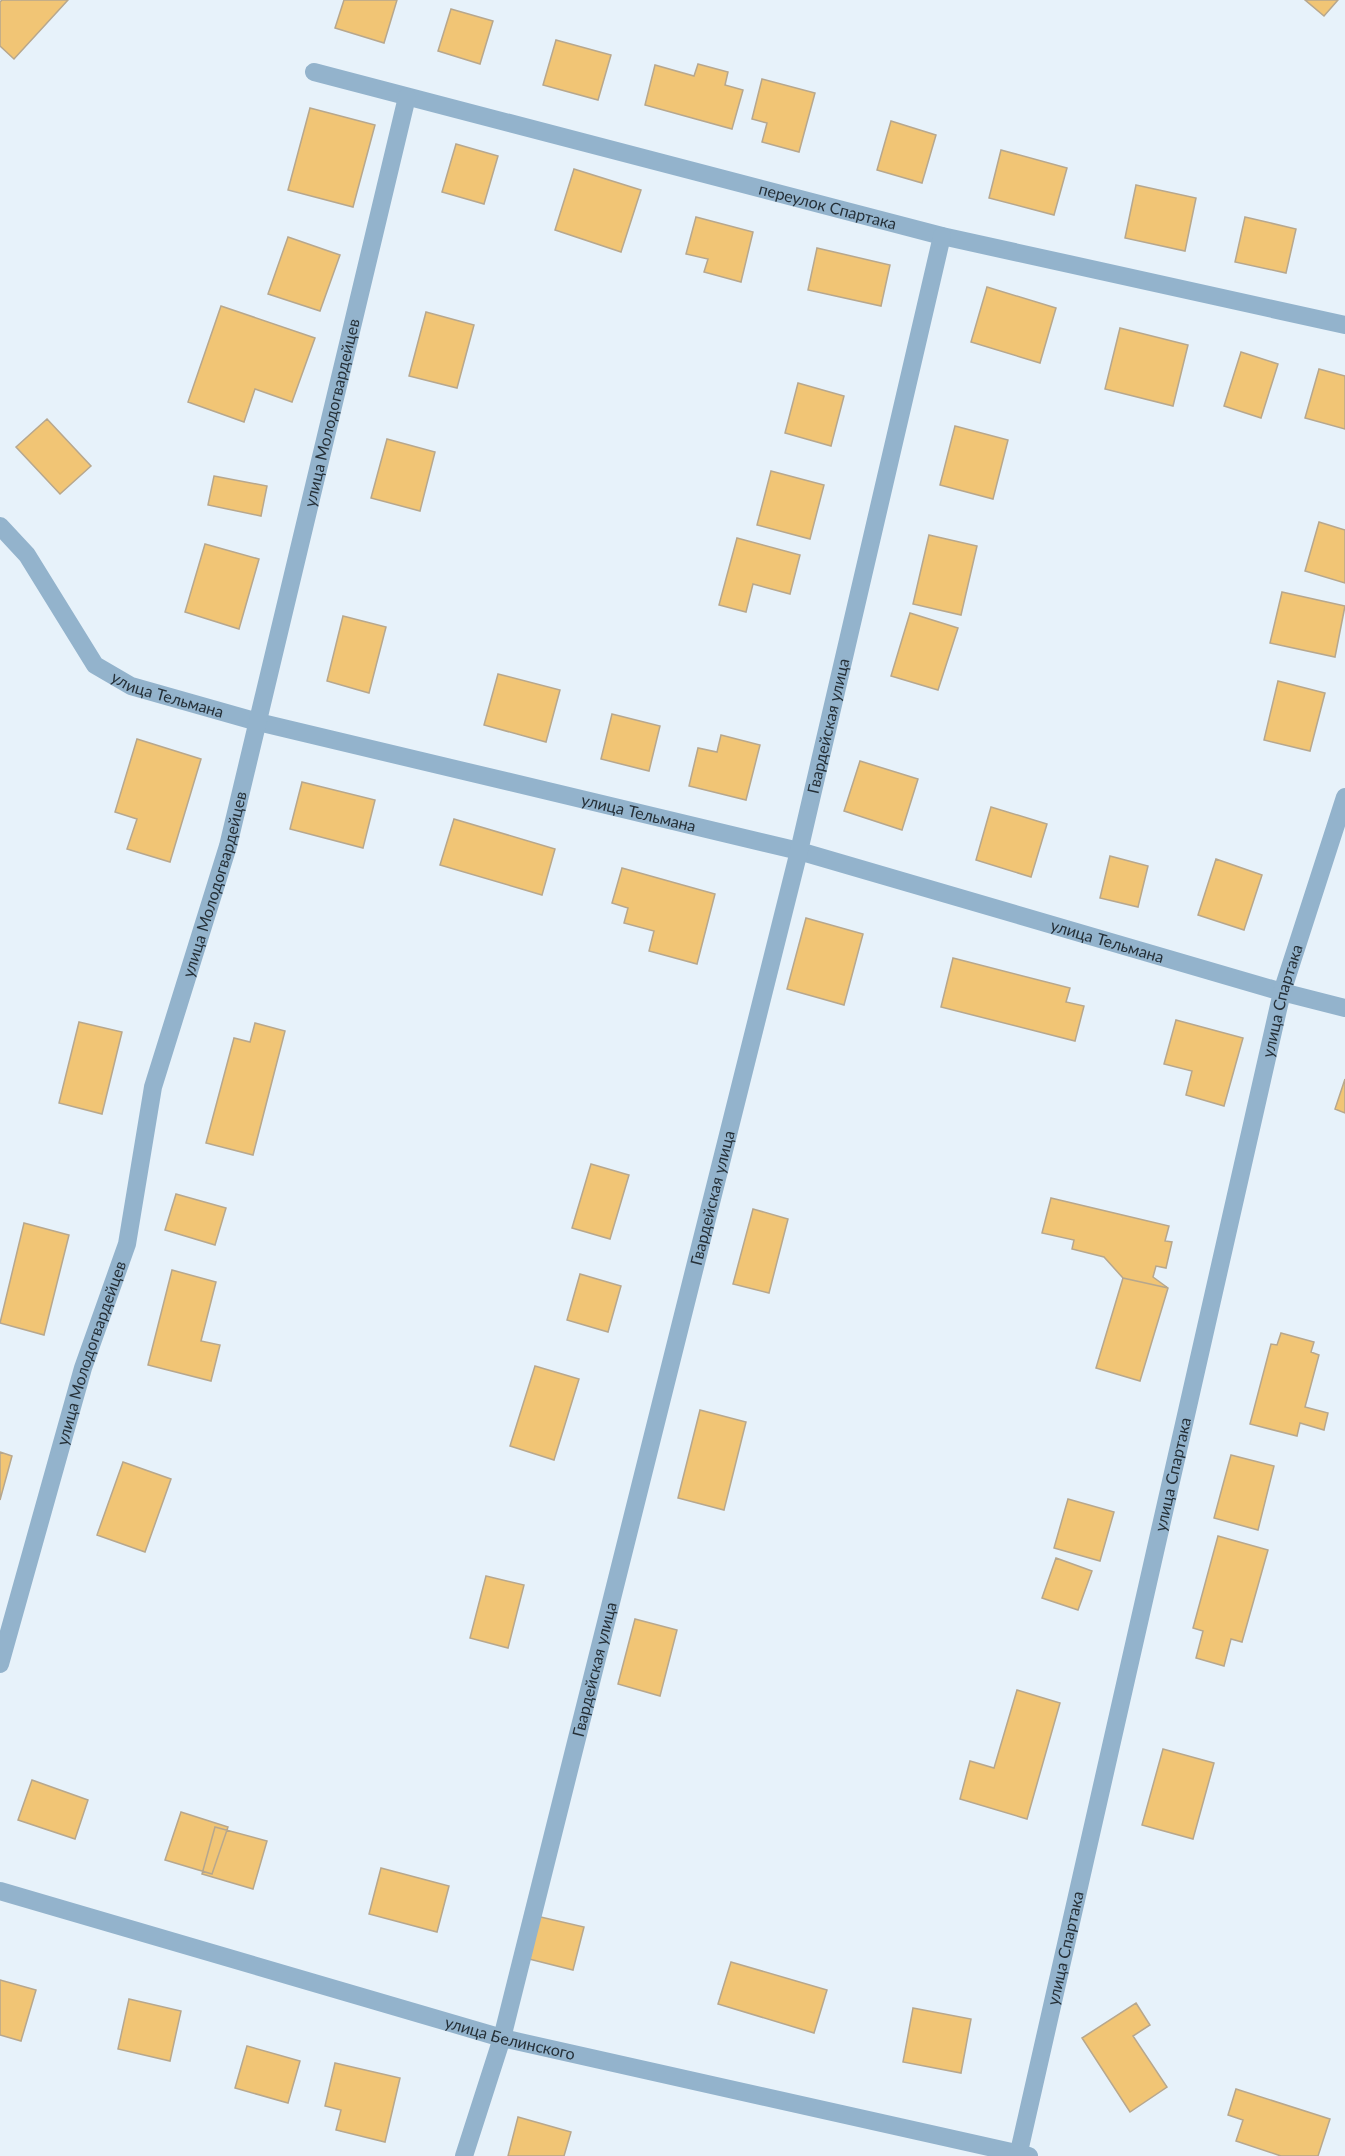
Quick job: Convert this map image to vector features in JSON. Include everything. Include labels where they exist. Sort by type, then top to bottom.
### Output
[{"type":"street","name":"переулок Спартака","points":[[314,72],[942,236],[1345,325]]},
{"type":"street","name":"улица Молодогвардейцев","points":[[0,1664],[83,1368],[127,1244],[153,1087],[228,846],[406,97]]},
{"type":"street","name":"Гвардейская улица","points":[[464,2156],[502,2038],[799,851],[942,236]]},
{"type":"street","name":"улица Тельмана","points":[[0,526],[27,555],[95,665],[131,686],[258,722],[799,851],[1282,992],[1345,1008]]},
{"type":"street","name":"улица Спартака","points":[[1022,2155],[1282,992],[1345,797]]},
{"type":"street","name":"улица Белинского","points":[[0,1891],[502,2038],[1022,2155]]},
{"type":"building","points":[[2,0],[68,0],[14,59],[0,46],[0,2]]},
{"type":"building","points":[[344,0],[397,0],[384,43],[335,28]]},
{"type":"building","points":[[1305,0],[1338,0],[1324,16]]},
{"type":"building","points":[[451,9],[493,21],[480,64],[438,51]]},
{"type":"building","points":[[556,40],[611,55],[598,100],[543,85]]},
{"type":"building","points":[[698,64],[728,72],[725,85],[743,90],[732,129],[645,105],[655,65],[694,76]]},
{"type":"building","points":[[762,79],[815,93],[799,152],[762,142],[767,123],[752,119]]},
{"type":"building","points":[[310,108],[375,125],[353,207],[288,190]]},
{"type":"building","points":[[891,121],[936,135],[922,183],[877,170]]},
{"type":"building","points":[[456,144],[498,156],[484,204],[442,192]]},
{"type":"building","points":[[1001,150],[1067,168],[1054,215],[989,198]]},
{"type":"building","points":[[574,169],[641,190],[621,252],[555,230]]},
{"type":"building","points":[[1136,185],[1196,198],[1185,251],[1125,238]]},
{"type":"building","points":[[696,217],[753,232],[741,282],[704,272],[708,259],[686,254]]},
{"type":"building","points":[[1245,217],[1296,229],[1286,273],[1235,262]]},
{"type":"building","points":[[288,237],[340,255],[320,311],[268,294]]},
{"type":"building","points":[[817,248],[890,265],[881,306],[808,290]]},
{"type":"building","points":[[987,287],[1056,308],[1040,363],[971,342]]},
{"type":"building","points":[[221,306],[315,338],[292,402],[255,389],[244,422],[188,402]]},
{"type":"building","points":[[426,312],[474,325],[457,388],[409,376]]},
{"type":"building","points":[[1120,328],[1188,345],[1173,406],[1105,389]]},
{"type":"building","points":[[1241,352],[1278,364],[1261,418],[1224,406]]},
{"type":"building","points":[[1319,369],[1345,376],[1345,429],[1305,418]]},
{"type":"building","points":[[798,383],[844,396],[831,446],[785,433]]},
{"type":"building","points":[[47,419],[91,466],[60,494],[16,447]]},
{"type":"building","points":[[955,426],[1008,440],[993,499],[940,485]]},
{"type":"building","points":[[387,439],[435,452],[420,511],[371,498]]},
{"type":"building","points":[[771,471],[824,485],[810,539],[757,525]]},
{"type":"building","points":[[214,476],[267,486],[261,516],[208,505]]},
{"type":"building","points":[[1319,522],[1345,530],[1345,583],[1305,571]]},
{"type":"building","points":[[929,535],[977,546],[961,615],[913,604]]},
{"type":"building","points":[[737,538],[800,555],[790,594],[753,584],[746,612],[719,605]]},
{"type":"building","points":[[205,544],[259,559],[239,629],[185,612]]},
{"type":"building","points":[[1282,592],[1345,606],[1335,657],[1270,643]]},
{"type":"building","points":[[910,613],[958,628],[938,690],[891,676]]},
{"type":"building","points":[[343,616],[386,627],[369,693],[327,681]]},
{"type":"building","points":[[498,674],[560,690],[546,742],[484,725]]},
{"type":"building","points":[[1278,681],[1325,693],[1310,751],[1264,740]]},
{"type":"building","points":[[612,714],[660,726],[649,771],[601,759]]},
{"type":"building","points":[[721,735],[760,745],[746,800],[689,786],[698,748],[717,752]]},
{"type":"building","points":[[137,739],[201,759],[170,862],[127,849],[137,819],[115,812]]},
{"type":"building","points":[[860,761],[918,779],[902,830],[844,811]]},
{"type":"building","points":[[302,782],[375,800],[363,848],[290,829]]},
{"type":"building","points":[[991,807],[1047,824],[1031,877],[976,860]]},
{"type":"building","points":[[454,819],[555,849],[542,895],[440,865]]},
{"type":"building","points":[[1110,856],[1148,866],[1138,907],[1100,898]]},
{"type":"building","points":[[1216,859],[1262,875],[1244,930],[1198,915]]},
{"type":"building","points":[[622,868],[715,894],[697,964],[649,951],[654,931],[624,923],[628,908],[612,903]]},
{"type":"building","points":[[806,918],[863,934],[844,1005],[787,989]]},
{"type":"building","points":[[953,958],[1070,988],[1066,1002],[1084,1006],[1075,1041],[941,1007]]},
{"type":"building","points":[[1176,1020],[1243,1038],[1224,1106],[1186,1095],[1192,1071],[1164,1064]]},
{"type":"building","points":[[79,1022],[122,1032],[102,1114],[59,1103]]},
{"type":"building","points":[[255,1023],[285,1031],[253,1155],[206,1143],[234,1038],[250,1042]]},
{"type":"building","points":[[1345,1079],[1345,1113],[1335,1109]]},
{"type":"building","points":[[591,1164],[629,1175],[610,1239],[572,1228]]},
{"type":"building","points":[[176,1194],[226,1208],[215,1245],[165,1230]]},
{"type":"building","points":[[1051,1198],[1169,1226],[1165,1241],[1172,1242],[1166,1268],[1156,1266],[1153,1277],[1168,1288],[1123,1278],[1104,1257],[1072,1249],[1074,1240],[1042,1233]]},
{"type":"building","points":[[753,1209],[788,1219],[769,1293],[733,1284]]},
{"type":"building","points":[[24,1223],[69,1235],[44,1335],[0,1323]]},
{"type":"building","points":[[172,1270],[216,1282],[201,1341],[220,1345],[211,1381],[148,1365]]},
{"type":"building","points":[[580,1274],[621,1286],[608,1332],[567,1320]]},
{"type":"building","points":[[1123,1278],[1168,1288],[1140,1381],[1096,1368]]},
{"type":"building","points":[[1281,1333],[1314,1342],[1311,1352],[1319,1355],[1305,1407],[1328,1413],[1324,1430],[1300,1423],[1297,1436],[1250,1424],[1271,1344],[1277,1345]]},
{"type":"building","points":[[535,1366],[579,1379],[554,1460],[510,1446]]},
{"type":"building","points":[[700,1410],[746,1422],[724,1510],[678,1498]]},
{"type":"building","points":[[0,1452],[12,1456],[0,1500]]},
{"type":"building","points":[[1231,1455],[1274,1466],[1258,1530],[1214,1518]]},
{"type":"building","points":[[123,1462],[171,1479],[145,1552],[97,1535]]},
{"type":"building","points":[[1068,1499],[1114,1512],[1100,1561],[1054,1548]]},
{"type":"building","points":[[1218,1536],[1268,1550],[1242,1642],[1231,1639],[1224,1666],[1196,1658],[1203,1631],[1193,1628]]},
{"type":"building","points":[[1056,1558],[1092,1571],[1078,1610],[1042,1598]]},
{"type":"building","points":[[486,1576],[524,1585],[508,1648],[470,1638]]},
{"type":"building","points":[[635,1619],[677,1630],[660,1696],[618,1684]]},
{"type":"building","points":[[1017,1690],[1060,1703],[1027,1819],[960,1799],[970,1761],[994,1768]]},
{"type":"building","points":[[1163,1749],[1214,1763],[1193,1839],[1142,1825]]},
{"type":"building","points":[[32,1780],[88,1800],[75,1839],[18,1820]]},
{"type":"building","points":[[181,1812],[228,1827],[212,1874],[165,1860]]},
{"type":"building","points":[[215,1827],[267,1841],[253,1889],[202,1874]]},
{"type":"building","points":[[381,1868],[449,1886],[437,1932],[369,1914]]},
{"type":"building","points":[[532,1915],[584,1927],[573,1970],[521,1957]]},
{"type":"building","points":[[731,1962],[827,1990],[814,2033],[718,2004]]},
{"type":"building","points":[[0,1980],[36,1990],[21,2041],[0,2035]]},
{"type":"building","points":[[129,1999],[181,2011],[170,2061],[118,2049]]},
{"type":"building","points":[[1136,2003],[1150,2025],[1133,2036],[1167,2087],[1130,2112],[1082,2038]]},
{"type":"building","points":[[913,2008],[971,2019],[961,2073],[903,2062]]},
{"type":"building","points":[[247,2046],[300,2061],[288,2103],[235,2088]]},
{"type":"building","points":[[335,2063],[400,2078],[385,2142],[336,2130],[341,2110],[325,2106]]},
{"type":"building","points":[[1236,2089],[1330,2119],[1318,2156],[1281,2156],[1236,2141],[1243,2120],[1228,2115]]},
{"type":"building","points":[[518,2117],[571,2132],[564,2156],[508,2156]]}]
